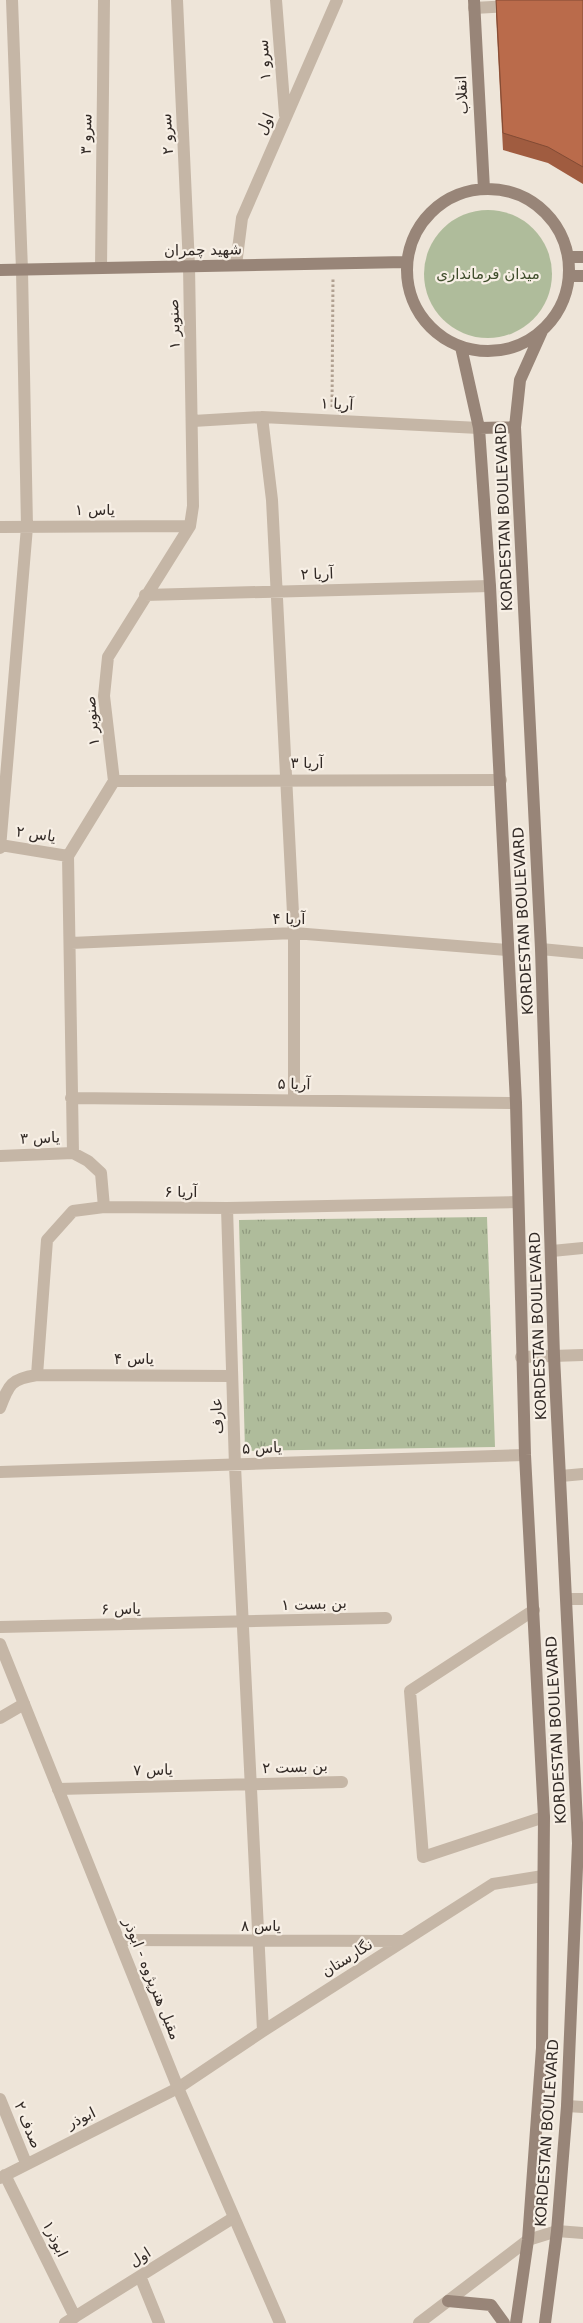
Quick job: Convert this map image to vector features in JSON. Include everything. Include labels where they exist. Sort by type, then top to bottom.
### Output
[{"type":"main road","name":"انقلاب","points":[[474,4],[484,189]]},
{"type":"main road","points":[[484,189],[504,190],[523,196],[539,207],[553,221],[563,238],[569,257],[569,276],[565,296],[559,309],[542,331],[524,343],[504,350],[482,352],[461,347],[437,334],[418,314],[408,289],[406,262],[412,239],[424,219],[435,209],[461,193],[484,189]]},
{"type":"main road","points":[[569,257],[583,257]]},
{"type":"main road","name":"شهید چمران","points":[[0,270],[406,262]]},
{"type":"main road","points":[[569,276],[583,276]]},
{"type":"main road","name":"KORDESTAN BOULEVARD","points":[[542,331],[520,380],[515,427],[541,949],[554,1356],[580,1843],[567,2106],[557,2231],[545,2323]]},
{"type":"main road","name":"KORDESTAN BOULEVARD","points":[[461,347],[479,428],[501,780],[507,950],[516,1103],[525,1455],[544,1817],[542,2048],[528,2240],[516,2323]]},
{"type":"main road","points":[[479,428],[515,427]]},
{"type":"main road","points":[[448,2301],[491,2305],[504,2323]]},
{"type":"street","points":[[0,846],[27,527],[22,270],[12,0]]},
{"type":"street","name":"سرو ۳","points":[[101,268],[104,0]]},
{"type":"street","name":"سرو ۲","points":[[176,0],[189,266]]},
{"type":"street","name":"سرو ۱","points":[[276,0],[285,118]]},
{"type":"street","name":"اول","points":[[236,265],[242,218],[337,0]]},
{"type":"street","points":[[474,4],[524,5]]},
{"type":"street","name":"صنوبر ۱","points":[[114,781],[104,696],[108,657],[145,595],[190,526],[193,506],[189,266]]},
{"type":"street","points":[[262,417],[272,500],[275,592],[294,933],[294,1100]]},
{"type":"street","name":"آریا ۱","points":[[193,421],[262,417],[479,428]]},
{"type":"street","name":"یاس ۱","points":[[0,527],[190,526]]},
{"type":"street","name":"آریا ۲","points":[[145,595],[490,586]]},
{"type":"street","name":"آریا ۳","points":[[114,781],[501,780]]},
{"type":"street","points":[[73,1153],[71,943],[68,856],[114,781]]},
{"type":"street","name":"یاس ۲","points":[[0,846],[68,856]]},
{"type":"street","name":"آریا ۴","points":[[71,943],[294,933],[507,950]]},
{"type":"street","points":[[541,949],[583,953]]},
{"type":"street","name":"آریا ۵","points":[[71,1098],[516,1103]]},
{"type":"street","name":"یاس ۳","points":[[0,1156],[73,1153],[88,1161],[101,1173],[104,1208]]},
{"type":"street","name":"آریا ۶","points":[[37,1375],[47,1240],[73,1211],[104,1208],[227,1208],[518,1202]]},
{"type":"street","name":"عارف","points":[[227,1208],[235,1466],[249,1785],[260,1942],[263,2031]]},
{"type":"street","points":[[552,1251],[583,1248]]},
{"type":"street","points":[[521,1357],[583,1355]]},
{"type":"street","points":[[0,1408],[12,1382],[20,1377],[37,1375]]},
{"type":"street","name":"یاس ۴","points":[[37,1375],[232,1376]]},
{"type":"street","name":"یاس ۵","points":[[0,1472],[235,1466],[525,1455]]},
{"type":"street","points":[[561,1476],[583,1474]]},
{"type":"street","points":[[566,1599],[583,1599]]},
{"type":"street","points":[[534,1610],[410,1691],[423,1857],[544,1817]]},
{"type":"street","name":"بن بست ۱","points":[[242,1622],[386,1618]]},
{"type":"street","name":"یاس ۶","points":[[0,1627],[242,1622]]},
{"type":"street","name":"مقبل هنرپژوه - ابوذر","points":[[0,1644],[178,2088],[232,2218],[280,2323]]},
{"type":"street","points":[[0,1718],[24,1704]]},
{"type":"street","name":"بن بست ۲","points":[[249,1785],[342,1782]]},
{"type":"street","name":"یاس ۷","points":[[58,1788],[249,1785]]},
{"type":"street","name":"نگارستان","points":[[178,2088],[263,2031],[493,1884],[543,1876]]},
{"type":"street","name":"یاس ۸","points":[[119,1940],[260,1942],[403,1941]]},
{"type":"street","name":"ابوذر","points":[[3,2176],[178,2088]]},
{"type":"street","name":"صدف ۲","points":[[0,2100],[26,2163]]},
{"type":"street","points":[[567,2106],[583,2107]]},
{"type":"street","name":"ابوذر۱","points":[[3,2176],[70,2320]]},
{"type":"street","name":"اول","points":[[70,2320],[232,2218]]},
{"type":"street","points":[[419,2323],[528,2240],[557,2231],[583,2233]]},
{"type":"street","points":[[140,2276],[159,2323]]},
{"type":"path","points":[[332,420],[333,263]]},
{"type":"green space","name":"میدان فرمانداری","points":[[488,210],[513,215],[533,229],[547,249],[552,274],[547,299],[533,319],[513,333],[488,338],[463,333],[443,319],[429,299],[424,274],[429,249],[443,229],[463,215]]},
{"type":"green space","points":[[487,1217],[495,1447],[245,1451],[239,1220]]},
{"type":"building","points":[[496,0],[583,0],[583,167],[548,147],[503,133]]}]
